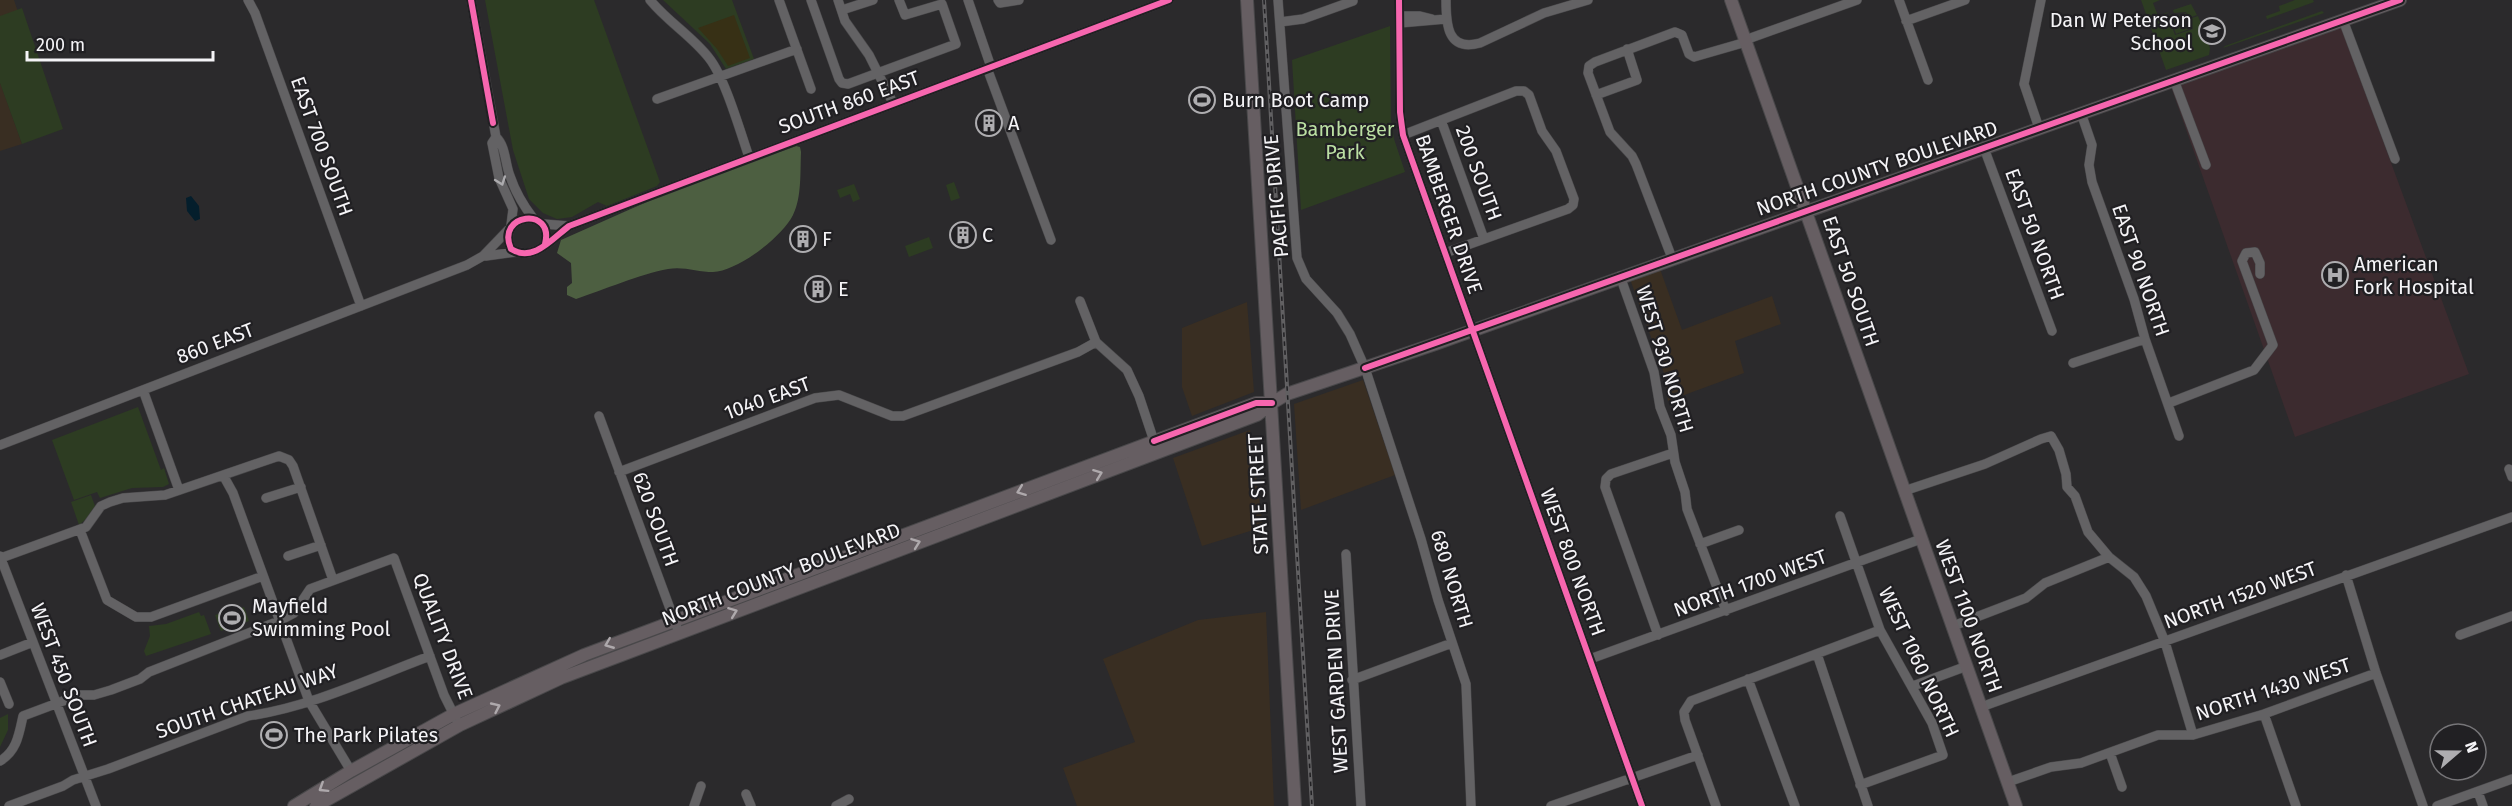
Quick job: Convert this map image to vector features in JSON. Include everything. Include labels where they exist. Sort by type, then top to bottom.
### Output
[{"type":"main road","name":"STATE STREET","points":[[1247,0],[1295,806]]},
{"type":"main road","name":"EAST 50 SOUTH","points":[[1731,0],[1886,439]]},
{"type":"main road","name":"NORTH COUNTY BOULEVARD","points":[[316,806],[457,720],[679,633],[1256,416],[1272,402],[1287,394],[2343,20],[2379,4],[2400,0]]},
{"type":"main road","name":"NORTH COUNTY BOULEVARD","points":[[294,806],[351,771],[584,655],[669,621],[1256,403],[1272,402]]},
{"type":"main road","name":"WEST 1100 NORTH","points":[[1886,439],[2016,806]]},
{"type":"street","name":"EAST 700 SOUTH","points":[[248,0],[255,13],[360,306]]},
{"type":"street","points":[[471,0],[496,137],[501,141],[516,192],[533,218],[544,224],[546,231],[545,244],[533,253],[516,252],[483,256]]},
{"type":"street","points":[[650,0],[712,61],[749,157]]},
{"type":"street","points":[[779,0],[811,89]]},
{"type":"street","points":[[811,0],[842,83],[848,84],[956,44],[942,4],[905,15],[899,0]]},
{"type":"street","points":[[838,0],[845,21],[879,73],[893,103]]},
{"type":"street","points":[[842,10],[873,0]]},
{"type":"street","points":[[968,0],[989,67],[1051,240]]},
{"type":"street","points":[[999,2],[1019,0]]},
{"type":"street","name":"PACIFIC DRIVE","points":[[1278,0],[1297,258],[1306,279],[1343,320],[1365,368]]},
{"type":"street","points":[[1280,22],[1303,20],[1353,0]]},
{"type":"street","name":"BAMBERGER DRIVE","points":[[1399,0],[1400,112],[1403,135],[1472,330]]},
{"type":"street","points":[[1446,0],[1447,28],[1457,41],[1474,45],[1544,14],[1588,0]]},
{"type":"street","points":[[1672,258],[1636,164],[1632,156],[1610,132],[1588,73],[1589,66],[1678,32],[1689,54],[1694,57],[1746,41],[1857,0]]},
{"type":"street","points":[[1899,0],[1928,80]]},
{"type":"street","points":[[1906,21],[1965,0]]},
{"type":"street","points":[[2039,128],[2024,84],[2041,0]]},
{"type":"street","name":"SOUTH 860 EAST","points":[[545,244],[569,225],[1166,1]]},
{"type":"street","points":[[1400,20],[1420,23],[1434,19],[1446,19]]},
{"type":"street","points":[[2343,20],[2395,159]]},
{"type":"street","points":[[657,99],[797,49]]},
{"type":"street","points":[[1596,95],[1637,80],[1627,50]]},
{"type":"street","points":[[2174,80],[2206,165]]},
{"type":"street","points":[[1403,135],[1516,91],[1524,91],[1529,95],[1542,130],[1556,151],[1574,199],[1573,205],[1568,209],[1445,253]]},
{"type":"street","name":"EAST 90 NORTH","points":[[2081,113],[2092,145],[2090,165],[2092,182],[2179,435]]},
{"type":"street","name":"200 SOUTH","points":[[1441,120],[1484,239]]},
{"type":"street","points":[[496,137],[492,143],[499,178],[513,208],[508,242],[516,252]]},
{"type":"street","name":"EAST 50 NORTH","points":[[1984,148],[2052,331]]},
{"type":"street","points":[[483,256],[510,227],[533,218]]},
{"type":"street","name":"SOUTH 860 EAST","points":[[544,224],[569,225]]},
{"type":"street","points":[[2169,403],[2254,370],[2273,345],[2242,261],[2246,253],[2255,252],[2260,263],[2260,274]]},
{"type":"street","name":"860 EAST","points":[[0,445],[442,274],[483,256]]},
{"type":"street","name":"WEST 930 NORTH","points":[[1620,276],[1654,372],[1660,406],[1671,435],[1673,453],[1685,492],[1687,509],[1726,611]]},
{"type":"street","points":[[1080,301],[1096,342],[1127,370],[1139,396],[1154,441]]},
{"type":"street","name":"WEST 800 NORTH","points":[[1472,330],[1642,806]]},
{"type":"street","points":[[2073,363],[2145,339]]},
{"type":"street","name":"1040 EAST","points":[[619,471],[815,398],[839,396],[892,416],[903,416],[1078,352],[1096,342]]},
{"type":"street","name":"680 NORTH","points":[[1365,368],[1466,684],[1471,806]]},
{"type":"street","points":[[143,390],[179,490]]},
{"type":"street","name":"620 SOUTH","points":[[599,416],[669,621],[679,633]]},
{"type":"street","points":[[1904,491],[1985,464],[2051,436],[2059,450],[2067,487],[2075,496],[2088,532],[2109,557],[2134,577],[2146,596],[2165,642],[2193,735]]},
{"type":"street","points":[[1658,635],[1605,487],[1606,479],[1611,474],[1673,453]]},
{"type":"street","points":[[0,557],[80,530],[86,527],[101,506],[123,498],[165,495],[279,456],[289,460],[293,466],[333,580],[310,589],[294,613],[279,621],[149,672],[140,679],[111,690],[94,695],[79,695],[22,716],[15,746],[0,762]]},
{"type":"street","points":[[223,475],[233,493],[309,702],[351,771]]},
{"type":"street","points":[[266,498],[301,487]]},
{"type":"street","name":"WEST 1060 NORTH","points":[[1840,516],[1880,630],[1932,723],[1943,755],[1860,784]]},
{"type":"street","name":"NORTH 1520 WEST","points":[[1981,707],[2512,517]]},
{"type":"street","points":[[80,530],[105,596],[118,608],[136,617],[151,617],[263,576]]},
{"type":"street","points":[[1700,543],[1739,530]]},
{"type":"street","name":"NORTH 1700 WEST","points":[[1590,659],[1921,539]]},
{"type":"street","points":[[288,556],[321,545]]},
{"type":"street","name":"WEST GARDEN DRIVE","points":[[1346,554],[1361,806]]},
{"type":"street","name":"WEST 450 SOUTH","points":[[0,557],[96,806]]},
{"type":"street","points":[[1953,626],[2026,598],[2045,583],[2109,557]]},
{"type":"street","name":"QUALITY DRIVE","points":[[333,580],[394,558],[430,656],[457,720]]},
{"type":"street","points":[[2346,575],[2376,673],[2423,806]]},
{"type":"street","points":[[2460,635],[2512,616]]},
{"type":"street","points":[[1716,806],[1685,720],[1684,712],[1689,705],[1699,698],[1880,630]]},
{"type":"street","points":[[0,655],[33,642]]},
{"type":"street","points":[[1353,680],[1452,643]]},
{"type":"street","points":[[1817,654],[1868,806]]},
{"type":"street","name":"SOUTH CHATEAU WAY","points":[[9,806],[248,716],[309,702],[430,656]]},
{"type":"street","points":[[1913,686],[1967,666]]},
{"type":"street","name":"NORTH 1430 WEST","points":[[2008,782],[2051,767],[2081,763],[2158,735],[2193,735],[2264,714],[2376,673]]},
{"type":"street","points":[[1748,679],[1795,806]]},
{"type":"street","points":[[1,687],[9,704]]},
{"type":"street","points":[[2264,714],[2296,806]]},
{"type":"street","points":[[2110,753],[2122,787]]},
{"type":"street","points":[[1551,806],[1698,755]]},
{"type":"street","points":[[2437,806],[2512,779]]},
{"type":"street","points":[[694,806],[701,786]]},
{"type":"street","points":[[2478,792],[2483,806]]},
{"type":"street","points":[[746,794],[751,806]]},
{"type":"street","points":[[836,806],[849,799]]},
{"type":"shaded area","points":[[0,0],[14,0],[19,15],[0,21]]},
{"type":"shaded area","name":"American Fork Hospital","points":[[2341,27],[2469,374],[2295,437],[2171,87]]},
{"type":"shaded area","points":[[0,82],[22,144],[0,151]]},
{"type":"shaded area","points":[[1660,269],[1682,330],[1772,296],[1781,324],[1735,341],[1744,373],[1668,401],[1664,373],[1630,279]]},
{"type":"shaded area","points":[[1247,302],[1254,392],[1192,416],[1182,387],[1182,328]]},
{"type":"shaded area","points":[[1363,380],[1395,475],[1301,510],[1294,404]]},
{"type":"shaded area","points":[[1250,430],[1263,527],[1202,546],[1173,458]]},
{"type":"shaded area","points":[[1266,612],[1274,806],[1077,806],[1063,768],[1135,742],[1103,659],[1198,620]]},
{"type":"green space","points":[[485,0],[594,0],[660,182],[657,186],[607,206],[598,202],[572,217],[557,219],[543,213],[529,199],[513,150]]},
{"type":"green space","points":[[663,0],[732,0],[754,59],[726,69],[710,44]]},
{"type":"green space","points":[[2141,0],[2160,0],[2153,3],[2158,16],[2171,11],[2160,17],[2162,22],[2162,18],[2172,14],[2173,16],[2169,18],[2175,35],[2193,29],[2189,19],[2198,16],[2210,48],[2209,55],[2166,70]]},
{"type":"green space","points":[[2295,0],[2313,0],[2314,2],[2267,19],[2266,16],[2280,11],[2279,6]]},
{"type":"green space","points":[[2191,4],[2197,15],[2189,18],[2186,12],[2174,13],[2173,10]]},
{"type":"green space","points":[[22,8],[63,129],[22,144],[0,83],[0,16]]},
{"type":"green space","points":[[2322,11],[2324,13],[2223,48],[2225,46]]},
{"type":"green space","points":[[2186,13],[2192,28],[2176,34],[2170,19]]},
{"type":"green space","name":"Bamberger Park","points":[[1390,26],[1391,120],[1394,139],[1405,172],[1301,210],[1292,60]]},
{"type":"green space","points":[[796,146],[800,147],[801,152],[800,176],[798,200],[793,215],[779,233],[746,259],[723,270],[713,272],[668,269],[634,278],[576,299],[567,295],[567,287],[572,283],[571,263],[557,253],[561,240],[678,188]]},
{"type":"green space","points":[[954,182],[960,198],[951,201],[946,185]]},
{"type":"green space","points":[[854,184],[860,199],[853,202],[850,194],[840,198],[837,190]]},
{"type":"green space","points":[[929,237],[933,248],[909,257],[905,246]]},
{"type":"green space","points":[[138,407],[161,470],[164,468],[169,484],[163,487],[132,488],[100,498],[97,492],[74,500],[52,440]]},
{"type":"green space","points":[[91,495],[95,506],[79,525],[71,502]]},
{"type":"green space","name":"Mayfield Swimming Pool","points":[[244,607],[249,621],[221,631],[215,615]]},
{"type":"green space","points":[[199,612],[201,616],[204,615],[211,634],[146,656],[144,651],[150,636],[149,626],[166,624]]},
{"type":"green space","points":[[8,714],[8,730],[0,747],[0,718]]},
{"type":"sand","points":[[734,15],[750,58],[728,66],[717,49],[698,28]]},
{"type":"water","points":[[191,196],[199,206],[200,219],[195,221],[187,211],[186,198]]},
{"type":"railway","points":[[1264,0],[1312,806]]},
{"type":"cycle path","points":[[471,0],[493,123]]},
{"type":"cycle path","points":[[545,244],[546,232],[542,224],[534,219],[517,222],[511,228],[508,237],[511,249],[519,253],[535,251],[549,243],[569,226],[1169,0]]},
{"type":"cycle path","points":[[1399,0],[1400,112],[1403,135],[1642,806]]},
{"type":"cycle path","points":[[1365,368],[2400,0]]},
{"type":"cycle path","points":[[1154,441],[1256,403],[1272,403]]},
{"type":"place","name":"Dan W Peterson School","points":[[2212,31]]},
{"type":"place","name":"Burn Boot Camp","points":[[1202,100]]},
{"type":"place","name":"A","points":[[989,123]]},
{"type":"place","name":"C","points":[[963,235]]},
{"type":"place","name":"F","points":[[803,239]]},
{"type":"place","name":"American Fork Hospital","points":[[2335,275]]},
{"type":"place","name":"E","points":[[818,289]]},
{"type":"place","name":"Mayfield Swimming Pool","points":[[232,618]]},
{"type":"place","name":"The Park Pilates","points":[[274,735]]}]
